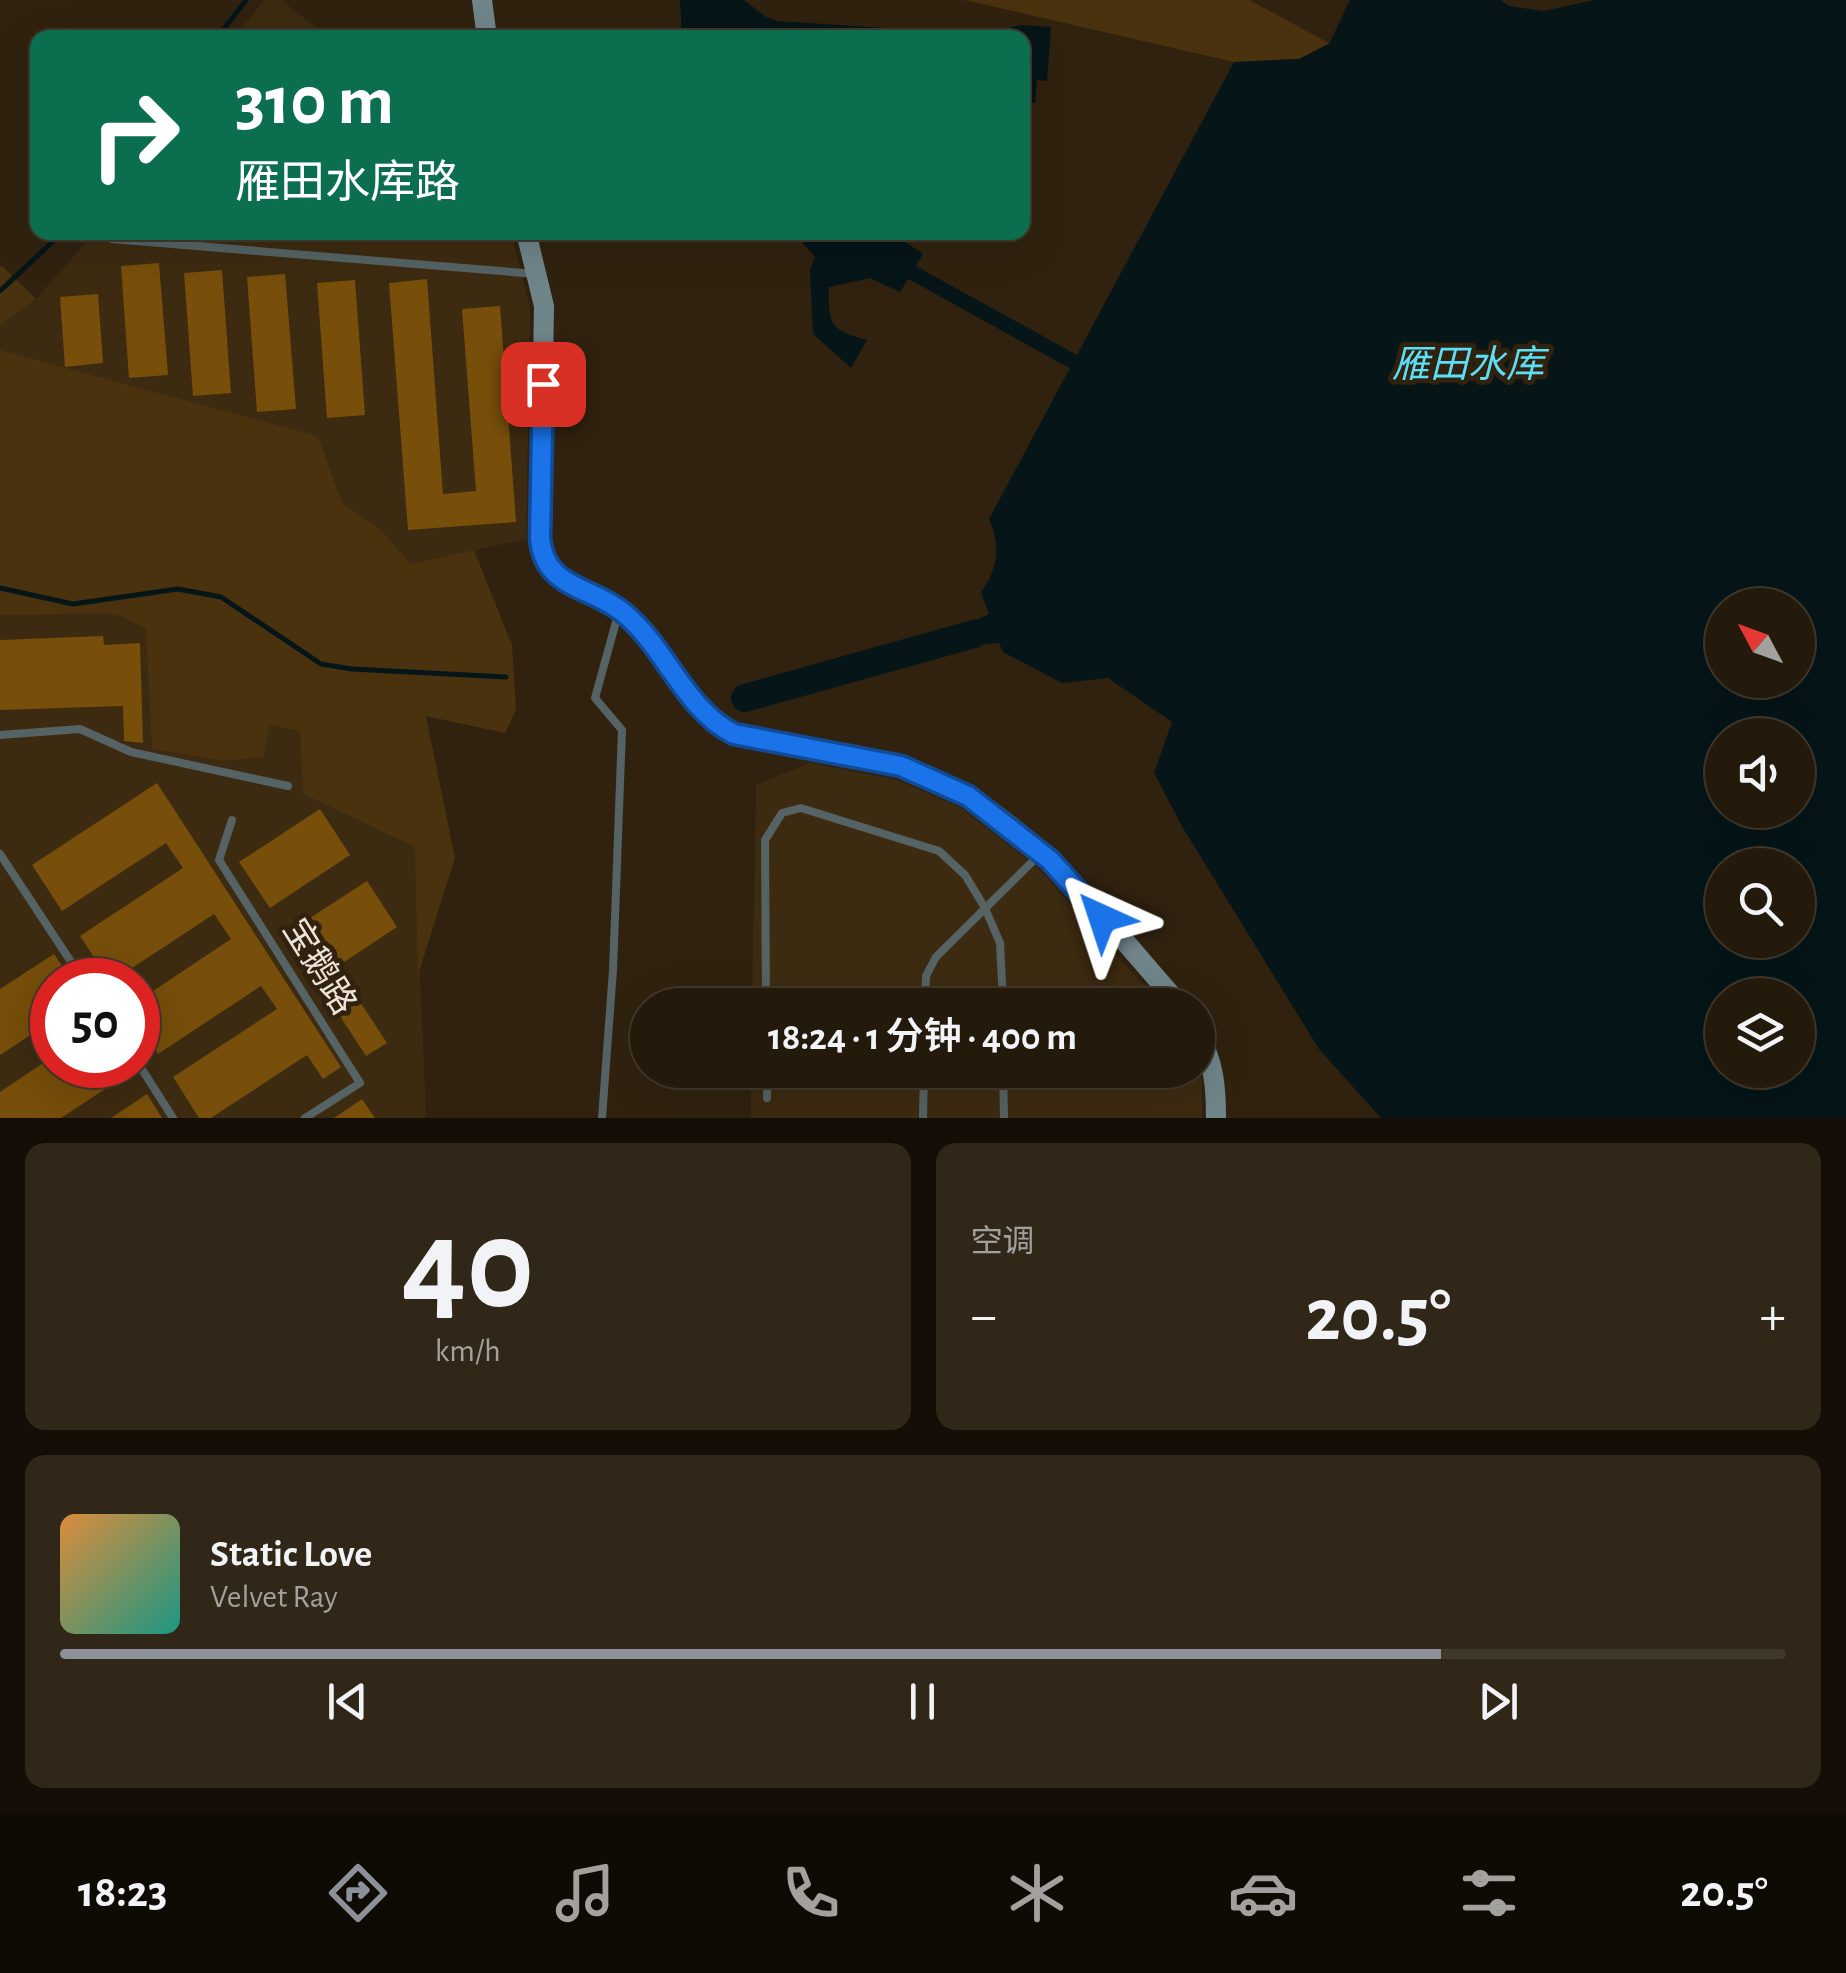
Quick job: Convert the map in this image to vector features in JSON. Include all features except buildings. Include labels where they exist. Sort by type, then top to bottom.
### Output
[{"type":"main road","points":[[482,0],[486,30]]},
{"type":"main road","points":[[528,240],[544,306],[541,555],[549,570],[562,580],[611,601],[642,628],[694,702],[716,724],[734,734],[901,766],[968,796],[1041,853],[1164,988]]},
{"type":"main road","points":[[1215,1076],[1216,1118]]},
{"type":"lane","points":[[136,240],[536,274]]},
{"type":"lane","points":[[602,1118],[613,970],[622,730],[596,698],[619,608]]},
{"type":"lane","points":[[0,735],[80,728],[131,752],[288,786]]},
{"type":"lane","points":[[766,988],[765,840],[782,814],[801,808],[939,851],[966,875],[986,908],[1000,943],[1002,988]]},
{"type":"lane","name":"宝鹅路","points":[[232,820],[219,860],[360,1084],[306,1118]]},
{"type":"lane","points":[[926,988],[926,976],[936,957],[1041,853]]},
{"type":"lane","points":[[0,854],[69,958]]},
{"type":"lane","points":[[154,1088],[174,1118]]},
{"type":"lane","points":[[767,1088],[767,1098]]},
{"type":"lane","points":[[923,1118],[924,1088]]},
{"type":"lane","points":[[1003,1088],[1004,1118]]},
{"type":"shaded area","points":[[264,0],[281,0],[319,30],[240,30]]},
{"type":"shaded area","points":[[965,0],[1249,0],[1329,43],[1299,59],[1234,62]]},
{"type":"shaded area","points":[[88,240],[513,240],[530,308],[526,539],[411,564],[380,529],[343,504],[318,436],[0,350],[0,325],[36,299]]},
{"type":"shaded area","points":[[0,267],[36,299],[0,325]]},
{"type":"shaded area","points":[[0,350],[318,436],[343,504],[380,529],[411,564],[474,550],[512,645],[516,710],[505,733],[426,716],[455,858],[418,975],[415,847],[303,794],[300,731],[270,725],[263,757],[226,761],[152,749],[146,629],[116,614],[0,615]]},
{"type":"shaded area","points":[[117,614],[147,629],[152,749],[226,761],[262,757],[270,725],[300,731],[304,794],[415,847],[426,1118],[0,1118],[0,615]]},
{"type":"shaded area","points":[[810,763],[897,780],[961,808],[1041,871],[1146,988],[752,988],[756,785]]},
{"type":"shaded area","points":[[751,1088],[1202,1088],[1202,1118],[751,1118]]},
{"type":"water","points":[[680,0],[744,0],[777,21],[915,30],[682,30]]},
{"type":"water","name":"雁田水库","points":[[1350,0],[1501,0],[1509,6],[1544,11],[1594,0],[1846,0],[1846,1118],[1381,1118],[1319,1049],[1183,828],[1154,773],[1172,722],[1108,678],[1062,683],[1003,652],[999,643],[978,645],[971,622],[989,614],[981,592],[996,557],[989,519],[1234,62],[1299,59],[1329,44]]},
{"type":"water","points":[[1022,25],[1051,27],[1047,81],[1037,80],[1035,103],[1030,103],[1030,30],[996,30]]},
{"type":"water","points":[[800,240],[902,240],[923,254],[900,292],[870,278],[829,287],[829,310],[834,324],[845,333],[867,340],[851,368],[813,334],[810,270],[815,257]]},
{"type":"waterway","points":[[223,30],[246,0]]},
{"type":"waterway","points":[[0,291],[54,240]]},
{"type":"waterway","points":[[895,263],[1074,362],[1084,376]]},
{"type":"waterway","points":[[0,588],[73,604],[178,589],[221,597],[321,664],[506,677]]},
{"type":"waterway","points":[[745,698],[974,634]]},
{"type":"route","points":[[543,384],[540,538],[541,555],[549,570],[562,580],[611,601],[642,628],[694,702],[716,724],[734,734],[901,766],[968,796],[1050,860],[1102,918]]}]
